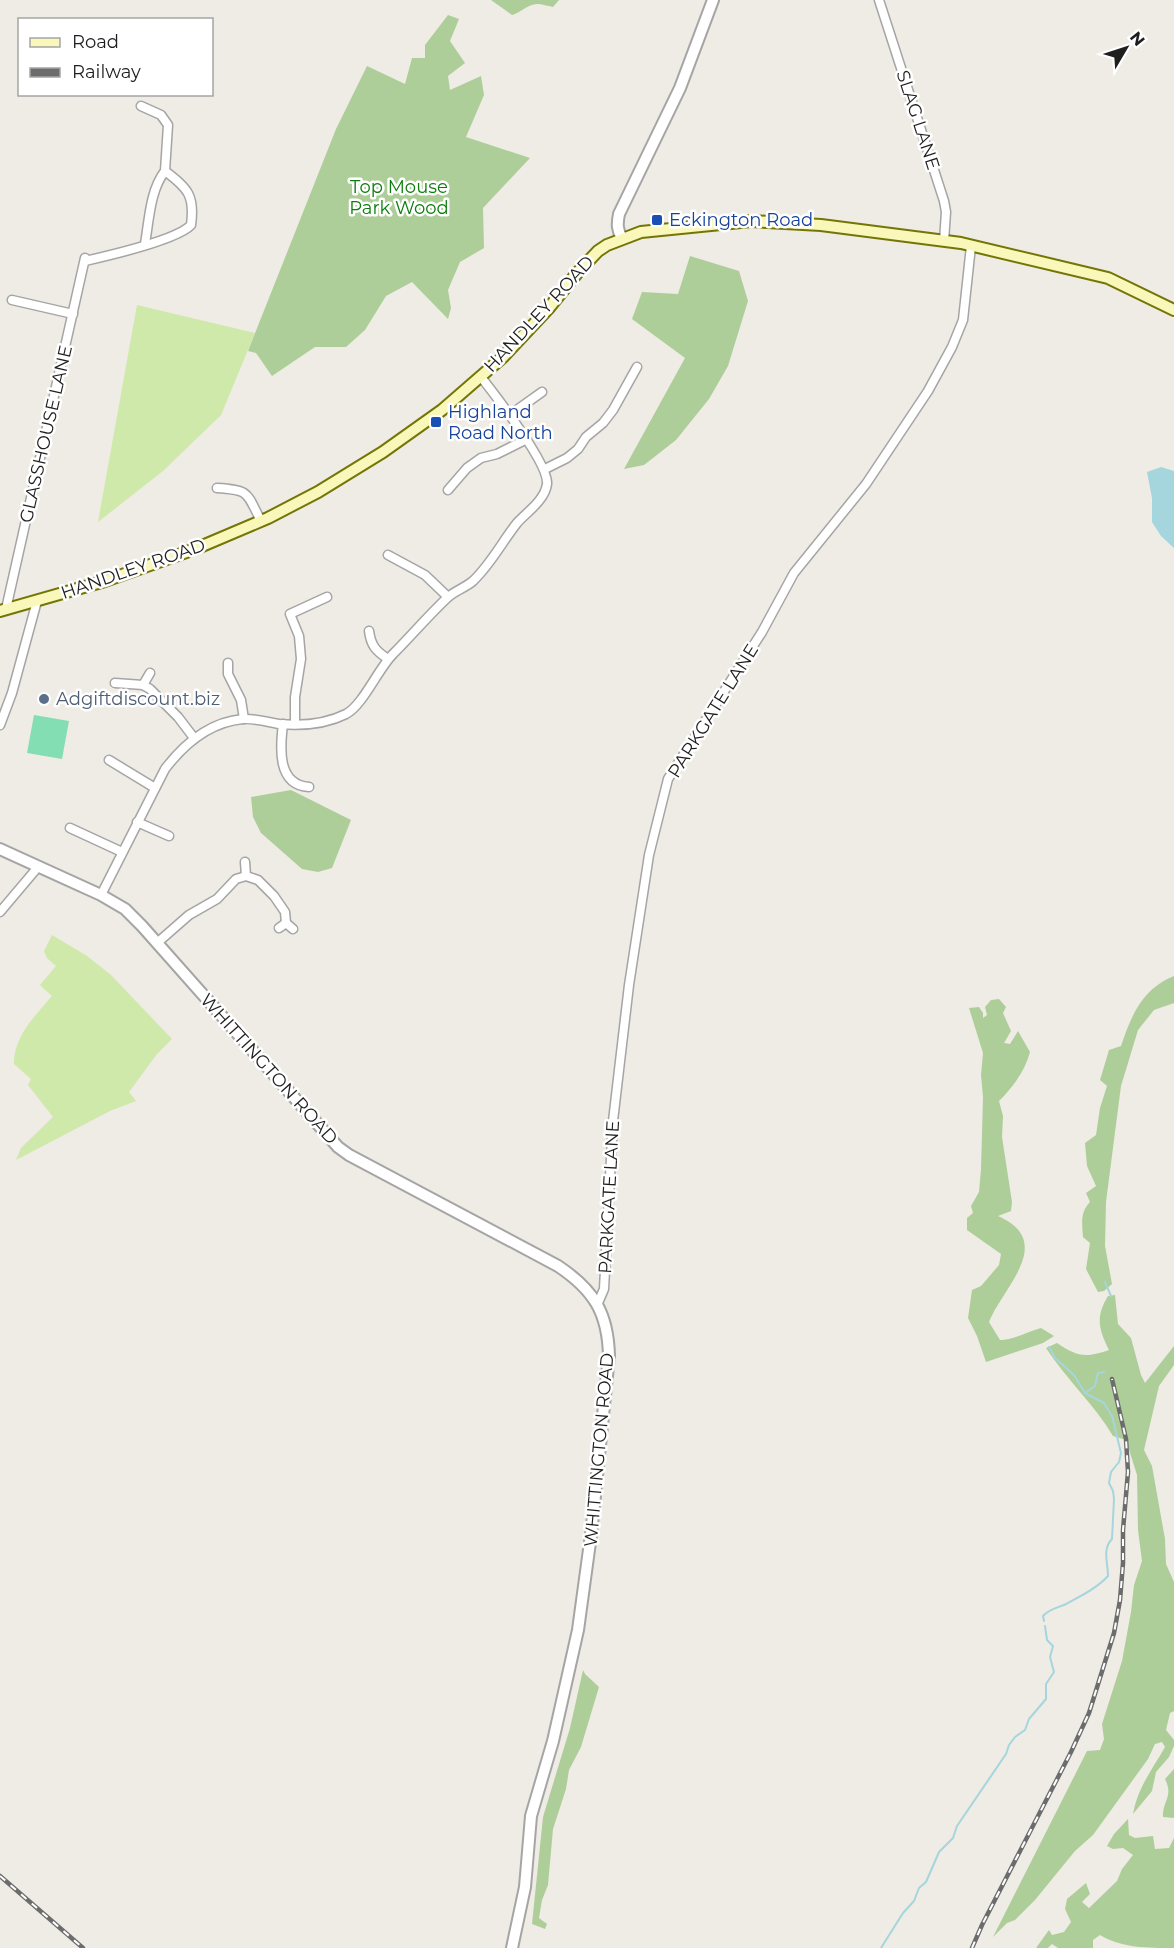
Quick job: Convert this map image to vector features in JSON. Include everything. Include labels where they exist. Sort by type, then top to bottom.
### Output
[{"type":"main road","points":[[622,238],[641,232],[751,221],[821,225],[944,241],[1107,278],[1174,310]]},
{"type":"main road","name":"HANDLEY ROAD","points":[[3,610],[37,602],[195,549],[318,492],[383,452],[442,410],[481,377],[548,309],[588,260],[607,245],[622,238]]},
{"type":"street","points":[[622,238],[618,231],[619,214],[680,88],[713,0]]},
{"type":"street","name":"SLAG LANE","points":[[879,0],[944,201],[946,212],[944,241]]},
{"type":"street","points":[[141,106],[161,115],[168,125],[165,171],[159,179],[152,204],[145,244],[178,234],[191,225],[192,202],[187,191],[165,171]]},
{"type":"street","name":"GLASSHOUSE LANE","points":[[3,610],[85,260],[120,253],[145,244]]},
{"type":"street","name":"PARKGATE LANE","points":[[598,1304],[603,1289],[613,1121],[629,985],[649,855],[668,779],[757,641],[794,573],[866,484],[928,391],[952,347],[963,320],[971,246]]},
{"type":"street","points":[[12,300],[73,315]]},
{"type":"street","points":[[544,469],[567,459],[586,437],[603,423],[613,410],[637,367]]},
{"type":"street","points":[[101,896],[165,769],[177,753],[194,738],[222,723],[244,719],[283,724],[322,723],[348,714],[368,690],[388,659],[448,597],[472,582],[491,562],[517,524],[542,498],[547,484],[544,469],[511,414],[481,377]]},
{"type":"street","points":[[511,414],[542,392]]},
{"type":"street","points":[[448,490],[467,468],[481,458],[497,454],[525,440]]},
{"type":"street","points":[[217,488],[241,490],[247,495],[261,520]]},
{"type":"street","points":[[388,555],[425,575],[448,597]]},
{"type":"street","points":[[295,724],[295,697],[301,659],[299,636],[290,614],[327,597]]},
{"type":"street","points":[[0,725],[12,693],[37,602]]},
{"type":"street","points":[[369,631],[371,644],[377,652],[388,659]]},
{"type":"street","points":[[228,663],[228,674],[241,700],[244,719]]},
{"type":"street","points":[[143,686],[150,673]]},
{"type":"street","points":[[116,683],[143,686],[178,717],[194,738]]},
{"type":"street","points":[[283,724],[282,762],[292,782],[298,786],[309,787]]},
{"type":"street","points":[[109,760],[155,788]]},
{"type":"street","points":[[137,822],[169,836]]},
{"type":"street","points":[[70,828],[122,852]]},
{"type":"street","name":"WHITTINGTON ROAD","points":[[0,849],[125,909],[338,1147],[433,1201],[558,1266],[571,1275],[598,1304],[609,1337],[609,1356],[590,1547],[578,1630],[553,1741],[531,1816],[525,1887],[512,1948]]},
{"type":"street","points":[[245,862],[246,876]]},
{"type":"street","points":[[0,912],[38,867]]},
{"type":"street","points":[[157,944],[189,915],[217,899],[236,879],[246,876],[258,880],[280,904],[285,912],[286,927]]},
{"type":"green space","points":[[491,0],[559,0],[553,7],[534,4],[512,15]]},
{"type":"green space","name":"Top Mouse Park Wood","points":[[448,15],[459,19],[450,41],[465,63],[448,76],[450,90],[481,76],[484,95],[466,137],[530,158],[483,208],[484,248],[460,262],[448,290],[451,308],[448,319],[412,282],[386,296],[365,330],[346,347],[315,347],[272,376],[256,353],[248,351],[336,129],[367,66],[405,84],[412,58],[425,58],[425,45]]},
{"type":"green space","points":[[690,256],[739,271],[748,301],[728,366],[709,399],[676,440],[644,465],[624,469],[685,358],[632,319],[642,292],[678,294]]},
{"type":"green space","points":[[137,305],[255,333],[221,415],[163,471],[98,522]]},
{"type":"green space","points":[[34,715],[69,721],[62,759],[27,753]]},
{"type":"green space","points":[[291,790],[351,820],[332,868],[318,872],[302,869],[261,833],[253,817],[251,797]]},
{"type":"green space","points":[[52,935],[87,956],[111,975],[172,1039],[157,1054],[129,1092],[136,1101],[110,1111],[16,1160],[21,1148],[53,1117],[28,1085],[31,1079],[14,1064],[21,1036],[52,996],[40,985],[56,966],[47,958],[44,951]]},
{"type":"green space","points":[[1174,976],[1174,1003],[1154,1010],[1138,1030],[1121,1086],[1106,1202],[1105,1246],[1112,1284],[1104,1291],[1098,1292],[1086,1269],[1090,1243],[1083,1237],[1082,1223],[1083,1214],[1090,1202],[1086,1193],[1096,1186],[1087,1166],[1085,1143],[1096,1135],[1100,1108],[1107,1086],[1100,1080],[1109,1050],[1121,1046],[1139,1005],[1154,988]]},
{"type":"green space","points":[[999,999],[1006,1007],[1003,1013],[1011,1031],[1004,1043],[1010,1044],[1018,1031],[1030,1052],[1018,1078],[999,1101],[1003,1116],[1002,1137],[1012,1202],[1011,1211],[998,1216],[1015,1227],[1023,1239],[1025,1252],[1013,1280],[989,1322],[1000,1340],[1041,1328],[1054,1336],[1043,1343],[986,1362],[968,1318],[972,1290],[981,1286],[999,1265],[1001,1254],[967,1230],[967,1218],[973,1213],[971,1206],[979,1192],[983,1097],[981,1075],[983,1053],[969,1008],[979,1007],[983,1018],[987,1015],[985,1007],[991,1000]]},
{"type":"green space","points":[[1115,1295],[1118,1324],[1131,1338],[1145,1383],[1174,1346],[1174,1365],[1159,1386],[1144,1450],[1152,1466],[1165,1539],[1166,1564],[1174,1582],[1174,1711],[1170,1713],[1166,1730],[1174,1740],[1174,1746],[1169,1757],[1156,1772],[1152,1791],[1133,1814],[1142,1787],[1165,1747],[1162,1742],[1155,1744],[1148,1759],[1093,1835],[1075,1851],[1035,1900],[993,1937],[1087,1751],[1100,1750],[1104,1739],[1102,1724],[1122,1661],[1134,1585],[1142,1561],[1138,1530],[1137,1475],[1126,1440],[1113,1436],[1046,1348],[1057,1343],[1082,1355],[1109,1350],[1101,1330],[1100,1317],[1108,1296]]},
{"type":"green space","points":[[583,1670],[599,1687],[581,1747],[569,1770],[566,1789],[553,1829],[548,1885],[542,1900],[539,1918],[547,1924],[545,1929],[532,1924],[543,1817],[570,1728]]},
{"type":"green space","points":[[1174,1769],[1174,1818],[1163,1817],[1168,1795],[1165,1779]]},
{"type":"green space","points":[[1128,1819],[1129,1835],[1135,1838],[1153,1836],[1155,1849],[1169,1848],[1174,1838],[1174,1948],[1126,1945],[1100,1935],[1093,1940],[1093,1948],[1058,1948],[1052,1944],[1048,1948],[1036,1948],[1049,1930],[1052,1935],[1064,1932],[1071,1922],[1065,1909],[1067,1899],[1086,1883],[1090,1894],[1082,1902],[1089,1908],[1117,1881],[1122,1869],[1133,1855],[1123,1848],[1113,1849],[1107,1846],[1114,1834]]},
{"type":"water","points":[[1161,467],[1174,471],[1174,548],[1161,536],[1152,522],[1152,498],[1147,472]]},
{"type":"waterway","points":[[1105,1282],[1111,1296]]},
{"type":"waterway","points":[[1044,1621],[1043,1616],[1047,1612],[1087,1592],[1108,1576],[1106,1552],[1112,1539],[1114,1499],[1109,1483],[1111,1472],[1119,1462],[1121,1453],[1112,1416],[1104,1403],[1085,1393],[1074,1375],[1055,1358],[1049,1347]]},
{"type":"waterway","points":[[1085,1393],[1095,1386],[1098,1373],[1104,1372]]},
{"type":"waterway","points":[[881,1948],[903,1913],[914,1901],[919,1888],[926,1882],[939,1852],[953,1838],[957,1826],[1006,1754],[1009,1745],[1025,1730],[1029,1719],[1046,1699],[1046,1684],[1054,1672],[1050,1657],[1053,1646],[1047,1640],[1045,1626]]},
{"type":"railway","points":[[972,1948],[1089,1713],[1114,1633],[1120,1600],[1128,1472],[1126,1439],[1112,1379]]},
{"type":"railway","points":[[0,1876],[83,1948]]},
{"type":"place","name":"Eckington Road","points":[[657,220]]},
{"type":"place","name":"Highland Road North","points":[[436,422]]},
{"type":"place","name":"Adgiftdiscount.biz","points":[[44,699]]}]
